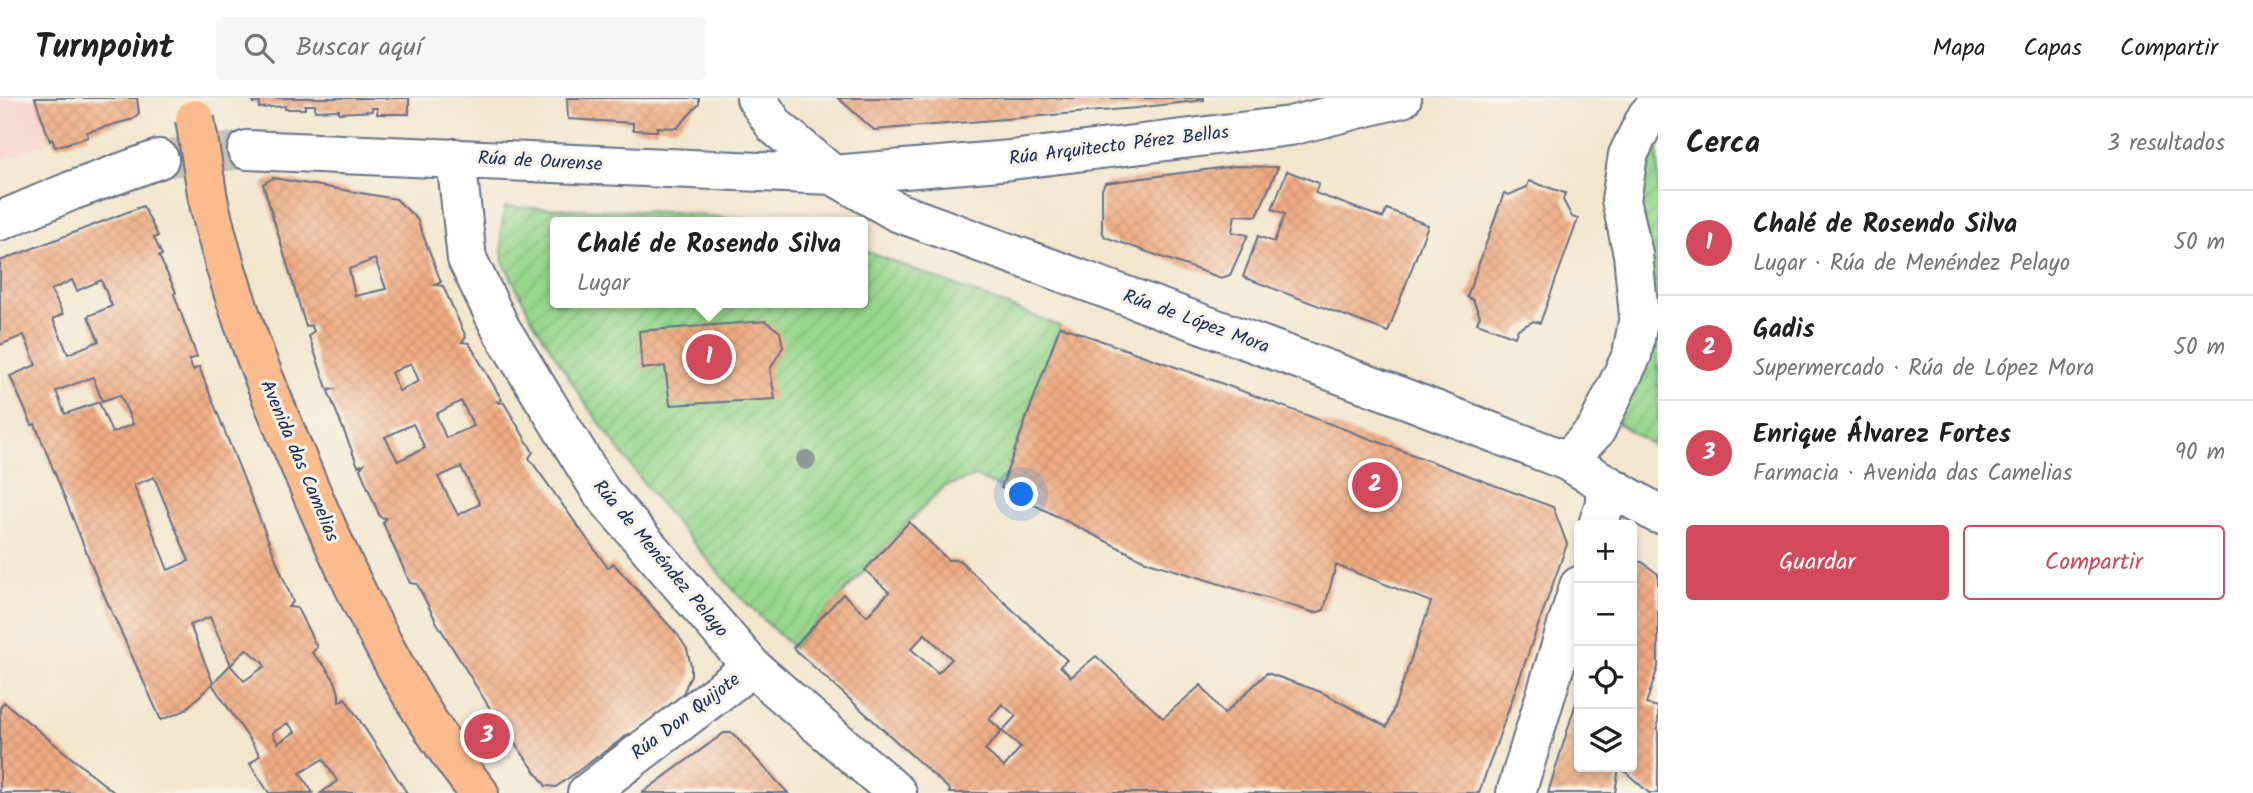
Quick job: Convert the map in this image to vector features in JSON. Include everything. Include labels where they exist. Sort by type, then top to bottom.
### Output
[{"type":"main road","name":"Avenida das Camelias","points":[[193,109],[208,199],[232,292],[252,349],[348,577],[382,644],[425,717],[479,793]]},
{"type":"street","name":"Rúa de López Mora","points":[[756,98],[775,126],[833,175],[897,212],[1391,393],[1567,461],[1658,514]]},
{"type":"street","name":"Rúa Arquitecto Pérez Bellas","points":[[833,175],[1024,158],[1290,126],[1402,98]]},
{"type":"street","points":[[1567,461],[1596,430],[1632,355],[1639,316],[1633,254],[1621,200],[1628,155],[1647,116],[1658,104]]},
{"type":"street","name":"Rúa de Ourense","points":[[247,150],[833,175]]},
{"type":"street","name":"Rúa de Menéndez Pelayo","points":[[456,158],[467,259],[501,329],[602,494],[752,667],[897,793]]},
{"type":"street","points":[[0,221],[71,191],[159,159]]},
{"type":"street","points":[[1600,520],[1605,503],[1605,483]]},
{"type":"street","points":[[1516,793],[1574,602]]},
{"type":"street","name":"Rúa Don Quijote","points":[[587,793],[752,667]]},
{"type":"shaded area","points":[[0,98],[35,98],[50,141],[0,162]]},
{"type":"green space","points":[[1658,104],[1658,448],[1604,415],[1632,355],[1621,200]]},
{"type":"green space","points":[[505,207],[671,212],[718,217],[550,217],[550,308],[868,308],[868,252],[1060,326],[1001,488],[975,476],[944,487],[793,648],[738,595],[657,501],[585,403],[534,322],[503,261],[501,232]]},
{"type":"building","points":[[35,98],[137,98],[139,113],[133,119],[87,132],[88,137],[55,147],[52,139],[50,141]]},
{"type":"building","points":[[253,98],[409,98],[409,114],[377,114],[377,108],[372,108],[372,111],[339,113],[339,110],[315,111],[315,105],[305,105],[305,109],[285,109],[285,106],[259,108],[260,102],[253,103]]},
{"type":"building","points":[[567,98],[699,98],[699,104],[677,128],[633,130],[633,123],[568,119]]},
{"type":"building","points":[[838,98],[1204,98],[1204,100],[874,130]]},
{"type":"building","points":[[1235,166],[1278,167],[1257,216],[1235,215],[1232,232],[1248,235],[1230,275],[1221,278],[1105,237],[1102,231],[1102,189],[1105,183]]},
{"type":"building","points":[[1287,171],[1319,183],[1315,193],[1383,218],[1387,209],[1428,225],[1388,332],[1243,277],[1258,236],[1274,242],[1285,214],[1272,209]]},
{"type":"building","points":[[273,178],[396,199],[417,219],[441,282],[435,285],[443,286],[466,337],[462,342],[469,343],[502,400],[496,402],[504,403],[533,452],[529,458],[608,568],[613,563],[678,635],[687,649],[691,675],[682,696],[630,738],[629,734],[556,787],[546,786],[494,715],[437,623],[417,584],[410,583],[383,523],[386,518],[380,517],[360,469],[364,464],[358,466],[328,391],[333,389],[327,388],[309,336],[314,331],[311,325],[306,327],[263,184]],"holes":[[[375,259],[386,289],[355,296],[349,269]],[[411,363],[419,381],[399,391],[391,373]],[[461,401],[474,426],[446,438],[436,414]],[[413,424],[425,448],[398,461],[385,437]],[[461,467],[480,504],[458,515],[438,477]]]},
{"type":"building","points":[[1529,181],[1565,193],[1563,200],[1572,217],[1578,219],[1540,323],[1534,321],[1518,329],[1515,337],[1477,323],[1480,316],[1473,300],[1467,297],[1504,193],[1509,195],[1527,187]]},
{"type":"building","points":[[143,206],[158,236],[154,238],[162,255],[159,256],[176,292],[174,294],[197,357],[189,360],[193,370],[199,367],[293,602],[288,607],[297,608],[317,647],[312,653],[335,681],[339,702],[345,698],[407,793],[321,793],[337,781],[323,759],[300,773],[313,793],[269,793],[250,764],[260,755],[212,684],[184,711],[161,720],[100,586],[35,424],[32,425],[10,376],[36,365],[24,335],[0,345],[0,261]],"holes":[[[72,280],[77,291],[101,280],[112,306],[88,316],[99,341],[68,354],[53,319],[63,314],[51,290]],[[93,377],[102,401],[120,395],[133,424],[112,433],[99,402],[65,414],[56,391]],[[154,477],[189,561],[168,570],[134,485]],[[210,617],[231,665],[246,649],[265,666],[244,681],[230,665],[213,683],[190,625]],[[288,723],[295,732],[278,743],[272,733]]]},
{"type":"building","points":[[765,321],[780,332],[783,347],[770,369],[775,399],[670,405],[665,366],[642,369],[639,331]]},
{"type":"building","points":[[1060,326],[1553,507],[1567,544],[1479,793],[949,793],[950,790],[793,648],[843,594],[867,616],[889,592],[865,570],[909,522],[948,560],[959,560],[1067,660],[1060,666],[1071,677],[1096,656],[1163,718],[1201,685],[1224,714],[1267,673],[1321,692],[1387,727],[1431,602],[1336,565],[1324,610],[1315,613],[1145,561],[1001,488]],"holes":[[[925,634],[952,659],[938,673],[911,649]],[[1002,704],[1016,716],[1002,731],[989,719]],[[1002,731],[1021,747],[1004,767],[985,750]]]},
{"type":"building","points":[[1637,562],[1642,562],[1658,574],[1658,667],[1646,704],[1658,707],[1658,793],[1649,793],[1626,772],[1637,772]]},
{"type":"building","points":[[4,702],[115,793],[0,793],[0,708]]},
{"type":"building","points":[[1574,709],[1574,772],[1618,772],[1615,793],[1548,793]]},
{"type":"building","points":[[724,733],[732,733],[788,793],[642,793]]},
{"type":"tunnel","points":[[159,159],[247,150]]},
{"type":"place","name":"Chalé de Rosendo Silva","points":[[709,357]]},
{"type":"place","name":"Gadis","points":[[1375,485]]},
{"type":"place","name":"Enrique Álvarez Fortes","points":[[487,736]]}]
